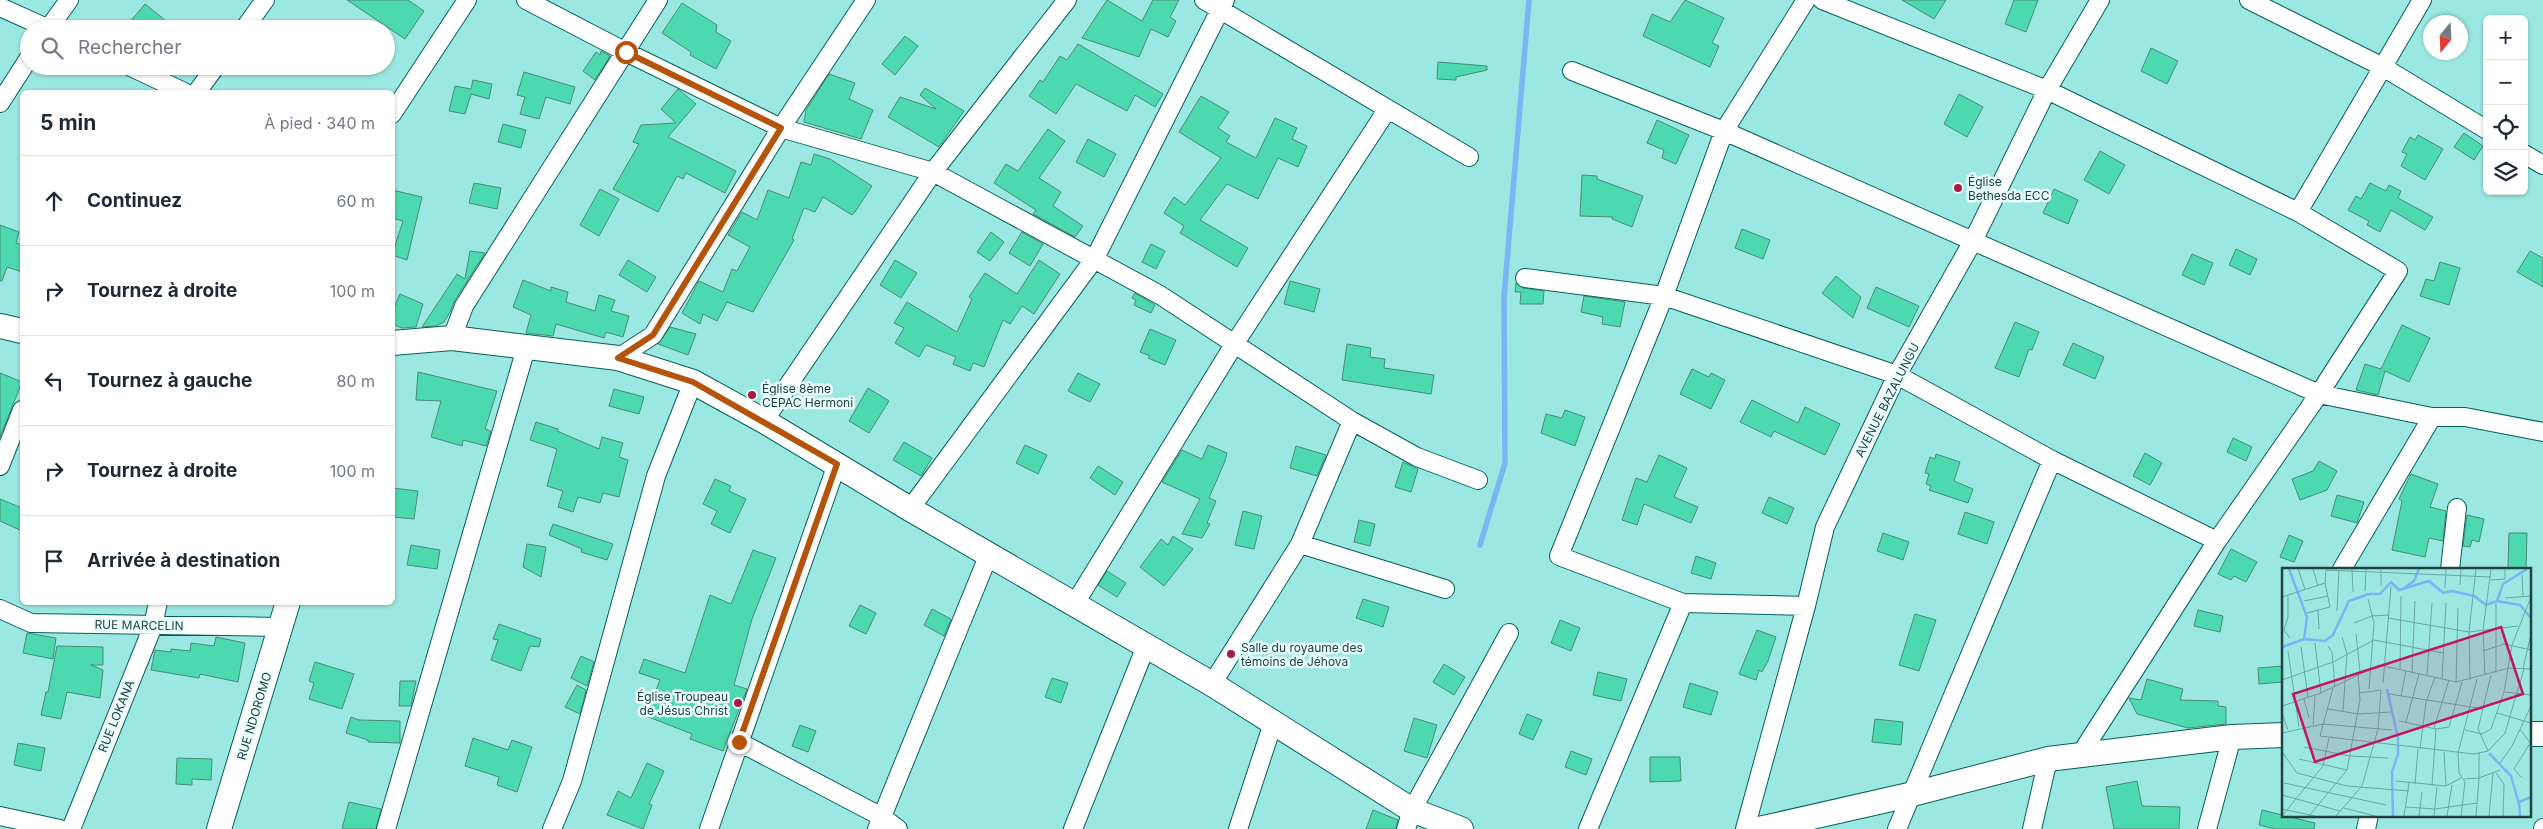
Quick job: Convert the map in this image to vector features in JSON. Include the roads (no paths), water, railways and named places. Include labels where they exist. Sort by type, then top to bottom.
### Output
[{"type":"street","points":[[54,20],[68,0]]},
{"type":"street","points":[[251,20],[265,0]]},
{"type":"street","points":[[395,109],[467,0]]},
{"type":"street","points":[[526,0],[626,52],[781,128],[933,172],[1095,258],[1160,295],[1352,421],[1417,457],[1478,480]]},
{"type":"street","points":[[452,338],[464,306],[658,0]]},
{"type":"street","points":[[618,358],[653,335],[781,128],[866,0]]},
{"type":"street","points":[[764,421],[933,172],[1066,0]]},
{"type":"street","points":[[1204,0],[1223,5],[1387,110],[1469,157]]},
{"type":"street","points":[[1806,0],[1724,131],[1664,296],[1559,556],[1682,603],[1806,606]]},
{"type":"street","points":[[1822,0],[2047,90],[2298,212],[2398,271],[2319,394],[2217,541],[2080,755]]},
{"type":"street","name":"AVENUE BAZALUNGU","points":[[1745,829],[1806,606],[1825,527],[1897,375],[1973,240],[2047,90],[2100,0]]},
{"type":"street","points":[[2248,0],[2383,67],[2483,128]]},
{"type":"street","points":[[2298,212],[2422,0]]},
{"type":"street","points":[[910,509],[1095,258],[1223,5]]},
{"type":"street","points":[[0,7],[28,20]]},
{"type":"street","points":[[1572,71],[1724,131],[2319,394],[2432,417],[2465,417],[2543,432]]},
{"type":"street","points":[[0,103],[20,72]]},
{"type":"street","points":[[148,75],[180,90]]},
{"type":"street","points":[[198,90],[209,75]]},
{"type":"street","points":[[1074,605],[1235,343],[1387,110]]},
{"type":"street","points":[[2528,156],[2543,165]]},
{"type":"street","points":[[1525,278],[1664,296],[1897,375],[2052,460],[2217,541]]},
{"type":"street","points":[[0,326],[20,331]]},
{"type":"street","points":[[395,344],[452,338],[618,358],[693,382],[764,421],[910,509],[1212,684],[1273,723],[1409,820],[1461,829]]},
{"type":"street","points":[[386,829],[526,348]]},
{"type":"street","points":[[552,829],[572,781],[656,476],[693,382]]},
{"type":"street","points":[[0,466],[20,415]]},
{"type":"street","points":[[2343,568],[2432,417]]},
{"type":"street","points":[[1212,684],[1300,544],[1352,421]]},
{"type":"street","points":[[1896,829],[2052,460]]},
{"type":"street","points":[[709,829],[837,464]]},
{"type":"street","points":[[2450,568],[2457,508]]},
{"type":"street","points":[[1300,544],[1445,589]]},
{"type":"street","points":[[879,823],[989,554]]},
{"type":"street","points":[[1588,829],[1682,603]]},
{"type":"street","name":"RUE LOKANA","points":[[70,829],[153,626],[157,605]]},
{"type":"street","name":"RUE NDOROMO","points":[[219,829],[287,605]]},
{"type":"street","name":"RUE MARCELIN","points":[[0,609],[31,623],[281,627]]},
{"type":"street","points":[[1409,820],[1509,633]]},
{"type":"street","points":[[1073,829],[1146,646]]},
{"type":"street","points":[[1238,829],[1273,723]]},
{"type":"street","points":[[2530,734],[2543,734]]},
{"type":"street","points":[[1759,829],[1909,795],[2048,759],[2232,737],[2282,735]]},
{"type":"street","points":[[2207,829],[2232,737]]},
{"type":"street","points":[[739,742],[879,823],[898,829]]},
{"type":"street","points":[[2032,829],[2048,759]]},
{"type":"street","points":[[0,816],[60,829]]},
{"type":"street","points":[[2366,829],[2369,816]]},
{"type":"waterway","points":[[1480,545],[1505,463],[1504,297],[1529,0]]},
{"type":"place","name":"Église Bethesda ECC","points":[[1958,188]]},
{"type":"place","name":"Église 8ème CEPAC Hermoni","points":[[752,395]]},
{"type":"place","name":"Salle du royaume des témoins de Jéhova","points":[[1231,654]]},
{"type":"place","name":"Église Troupeau de Jésus Christ","points":[[738,703]]}]
